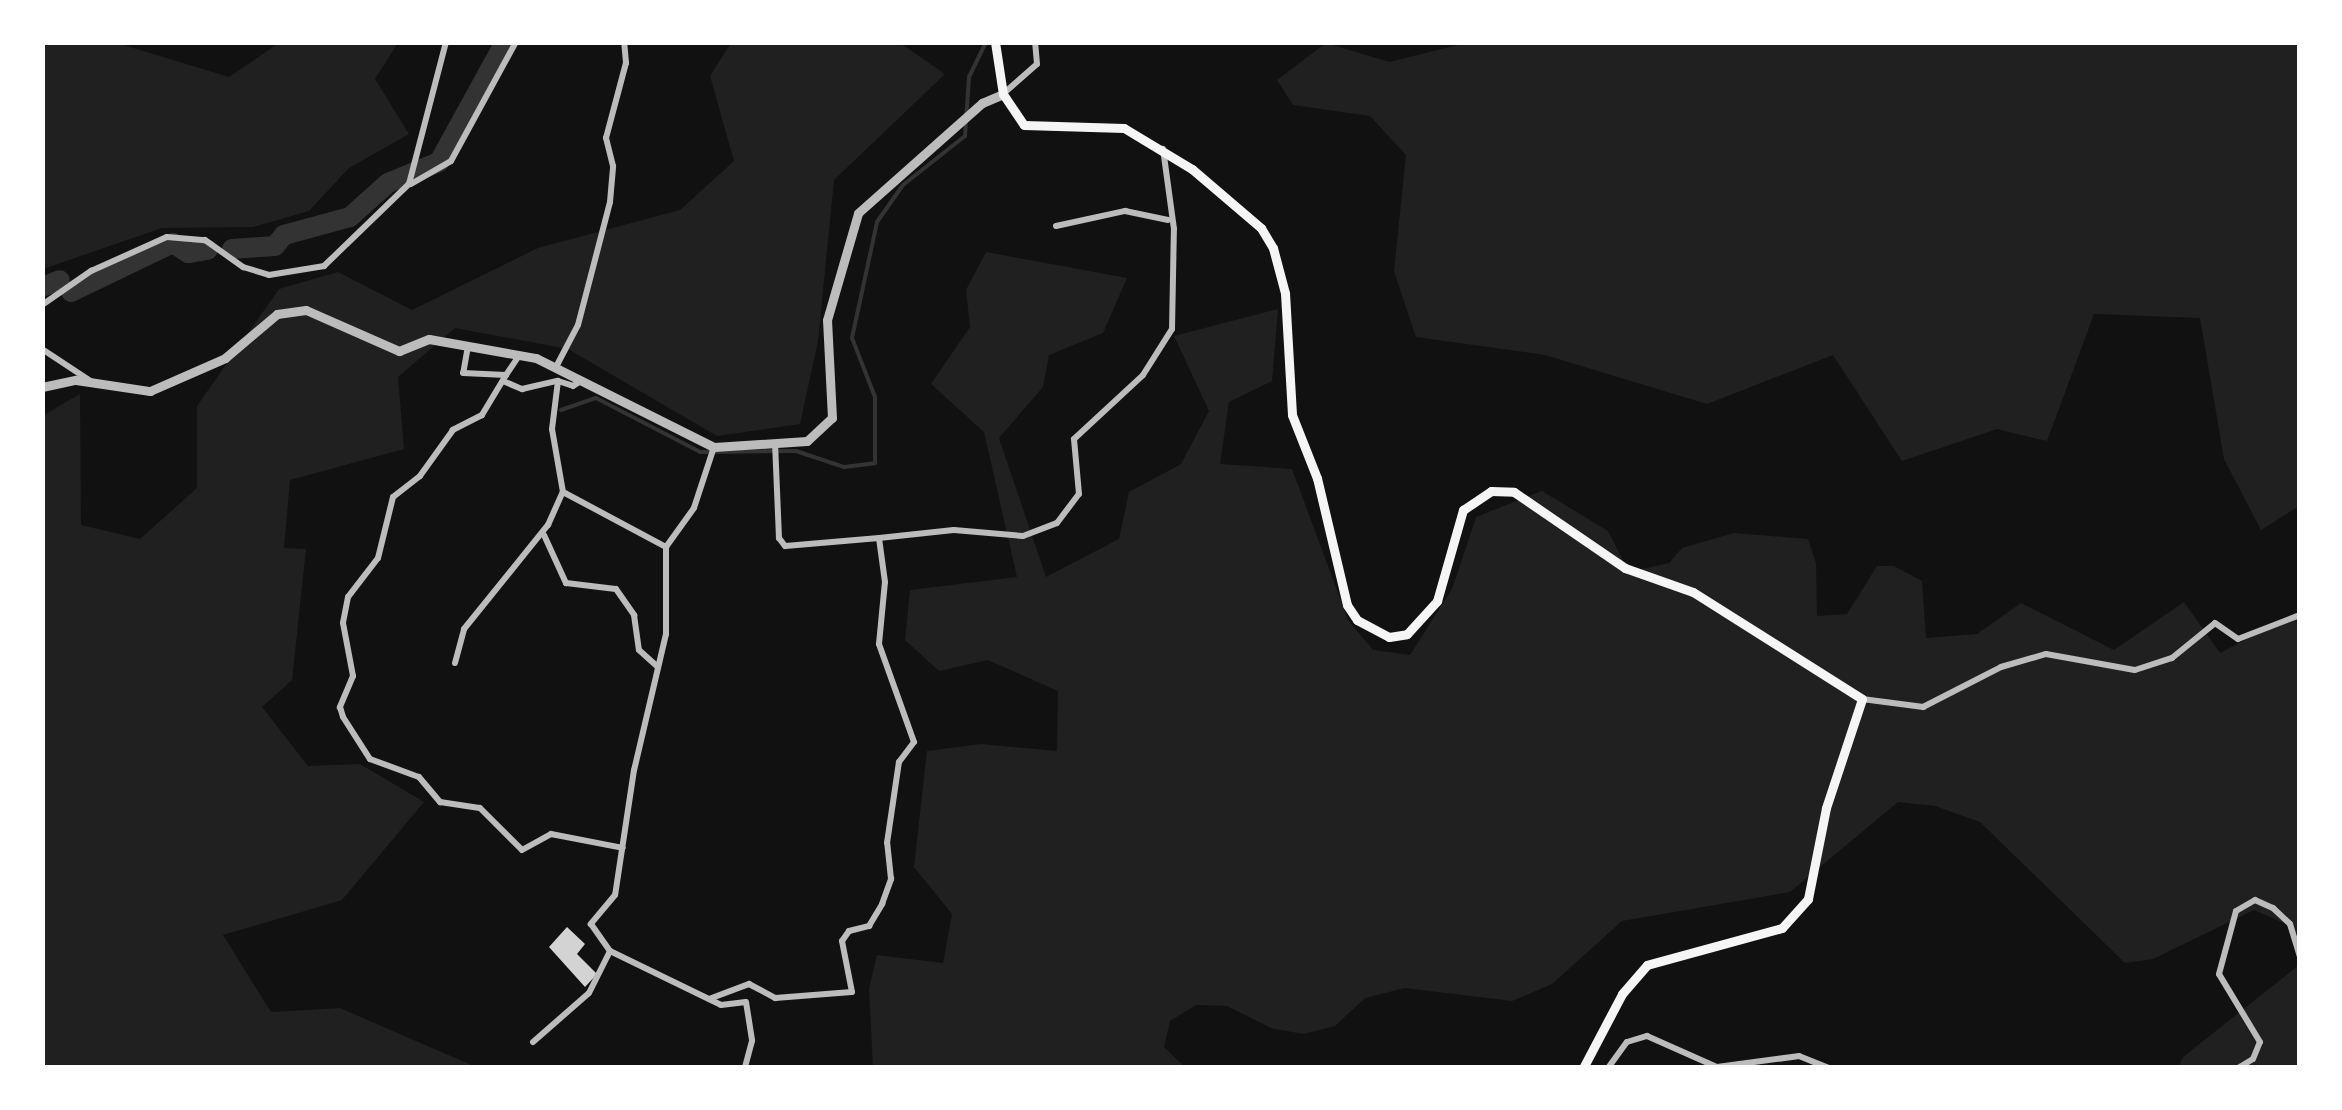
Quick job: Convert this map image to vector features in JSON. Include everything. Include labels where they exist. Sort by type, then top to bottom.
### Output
[{"type":"main road","points":[[995,42],[1004,94],[1024,125],[1124,128],[1162,148],[1261,228],[1273,248],[1285,293],[1292,415],[1317,478],[1347,605],[1358,620],[1390,637],[1407,634],[1437,601],[1463,510],[1491,491],[1514,492],[1625,568],[1692,592],[1862,699],[1826,808],[1814,882],[1801,908],[1782,928],[1646,966],[1632,977],[1583,1068]]},
{"type":"street","points":[[412,176],[446,42]]},
{"type":"street","points":[[42,306],[91,271],[166,237],[205,240],[243,266],[269,275],[316,270],[412,176],[451,161],[516,42]]},
{"type":"street","points":[[556,368],[578,325],[610,202],[614,166],[606,138],[626,63],[624,42]]},
{"type":"street","points":[[42,387],[76,380],[129,392],[163,386],[225,358],[277,314],[306,310],[399,351],[429,338],[520,354],[582,380],[714,447],[806,441],[832,418],[827,320],[858,213],[982,103],[1004,94],[1038,64],[1036,42]]},
{"type":"street","points":[[775,443],[779,538],[785,546],[954,530],[1023,536],[1057,523],[1080,494],[1074,440],[1128,391],[1168,342],[1174,230],[1168,220],[1162,148]]},
{"type":"street","points":[[1056,226],[1125,211],[1168,220]]},
{"type":"street","points":[[469,345],[463,373],[505,378],[522,389],[558,381],[573,386],[582,380]]},
{"type":"street","points":[[42,350],[96,386]]},
{"type":"street","points":[[520,354],[482,414],[453,430],[420,476],[393,497],[378,558],[348,597],[343,623],[353,676],[340,707],[370,758],[419,778],[440,802],[480,808],[522,850],[551,834],[624,848]]},
{"type":"street","points":[[455,664],[464,629],[543,534],[563,492],[552,428],[558,381]]},
{"type":"street","points":[[714,447],[694,508],[666,547],[666,634],[616,895],[590,924],[610,951],[709,999],[746,1002],[752,1041],[746,1068]]},
{"type":"street","points":[[563,492],[666,547]]},
{"type":"street","points":[[543,534],[566,583],[616,589],[634,615],[639,650],[658,668]]},
{"type":"street","points":[[709,999],[749,984],[775,998],[852,992],[842,941],[849,930],[870,926],[887,892],[899,762],[914,742],[879,644],[886,582],[878,538]]},
{"type":"street","points":[[1862,699],[1923,708],[2001,667],[2046,654],[2136,670],[2172,658],[2214,623],[2238,639],[2300,615]]},
{"type":"street","points":[[2238,1068],[2253,1059],[2260,1042],[2219,974],[2236,911],[2255,900],[2272,908],[2290,924],[2300,957]]},
{"type":"street","points":[[533,1042],[589,993],[610,951]]},
{"type":"street","points":[[1608,1068],[1626,1042],[1647,1036],[1717,1067],[1799,1056],[1828,1068]]},
{"type":"shaded area","points":[[1470,42],[2299,43],[2299,506],[2261,530],[2224,459],[2200,318],[2094,314],[2047,441],[1997,429],[1902,461],[1833,355],[1707,404],[1545,355],[1416,337],[1394,271],[1406,155],[1370,116],[1293,105],[1277,80],[1326,43],[1389,62]]},
{"type":"shaded area","points":[[42,43],[117,43],[229,77],[279,43],[398,43],[375,79],[409,134],[349,168],[309,211],[253,227],[162,228],[43,269]]},
{"type":"shaded area","points":[[731,43],[900,43],[945,74],[834,180],[818,341],[800,424],[717,436],[568,349],[455,328],[398,377],[404,449],[290,480],[284,548],[306,549],[292,680],[262,707],[308,766],[360,764],[424,802],[342,900],[223,935],[271,1012],[340,1008],[476,1067],[43,1067],[42,416],[80,394],[81,525],[140,539],[197,488],[197,406],[279,289],[338,272],[412,310],[538,248],[680,210],[734,161],[710,76]]},
{"type":"shaded area","points":[[986,252],[1127,278],[1103,333],[1049,355],[1043,387],[999,438],[1046,577],[1119,539],[1129,492],[1181,464],[1209,411],[1174,336],[1278,309],[1272,381],[1229,402],[1220,464],[1292,469],[1348,620],[1373,650],[1410,655],[1452,589],[1476,517],[1542,491],[1608,531],[1629,572],[1669,563],[1682,548],[1734,533],[1808,539],[1816,563],[1817,616],[1847,614],[1877,566],[1894,566],[1922,581],[1926,638],[1977,634],[2021,603],[2114,650],[2184,602],[2220,653],[2299,612],[2299,946],[2293,927],[2254,910],[2153,959],[2125,963],[1980,822],[1935,806],[1898,802],[1790,892],[1622,921],[1552,984],[1512,1001],[1405,988],[1365,998],[1335,1026],[1303,1034],[1271,1028],[1227,1006],[1196,1005],[1170,1021],[1164,1047],[1185,1067],[873,1067],[869,989],[877,955],[943,963],[952,914],[914,867],[927,751],[981,744],[1057,751],[1058,691],[988,660],[939,671],[905,640],[910,590],[1017,577],[984,432],[931,384],[970,327],[966,290]]},
{"type":"shaded area","points":[[2299,965],[2299,1067],[2178,1068],[2183,1057]]},
{"type":"building","points":[[567,927],[585,944],[577,954],[597,974],[585,987],[549,947]]},
{"type":"waterway","points":[[232,249],[275,246],[284,235],[350,217],[388,183],[439,162],[505,42]]},
{"type":"waterway","points":[[561,410],[596,398],[700,452],[796,451],[844,467],[875,463],[875,397],[852,338],[877,222],[903,185],[965,136],[969,77],[986,42]]},
{"type":"waterway","points":[[71,292],[173,243],[188,253],[208,250]]},
{"type":"waterway","points":[[42,287],[60,280]]}]
